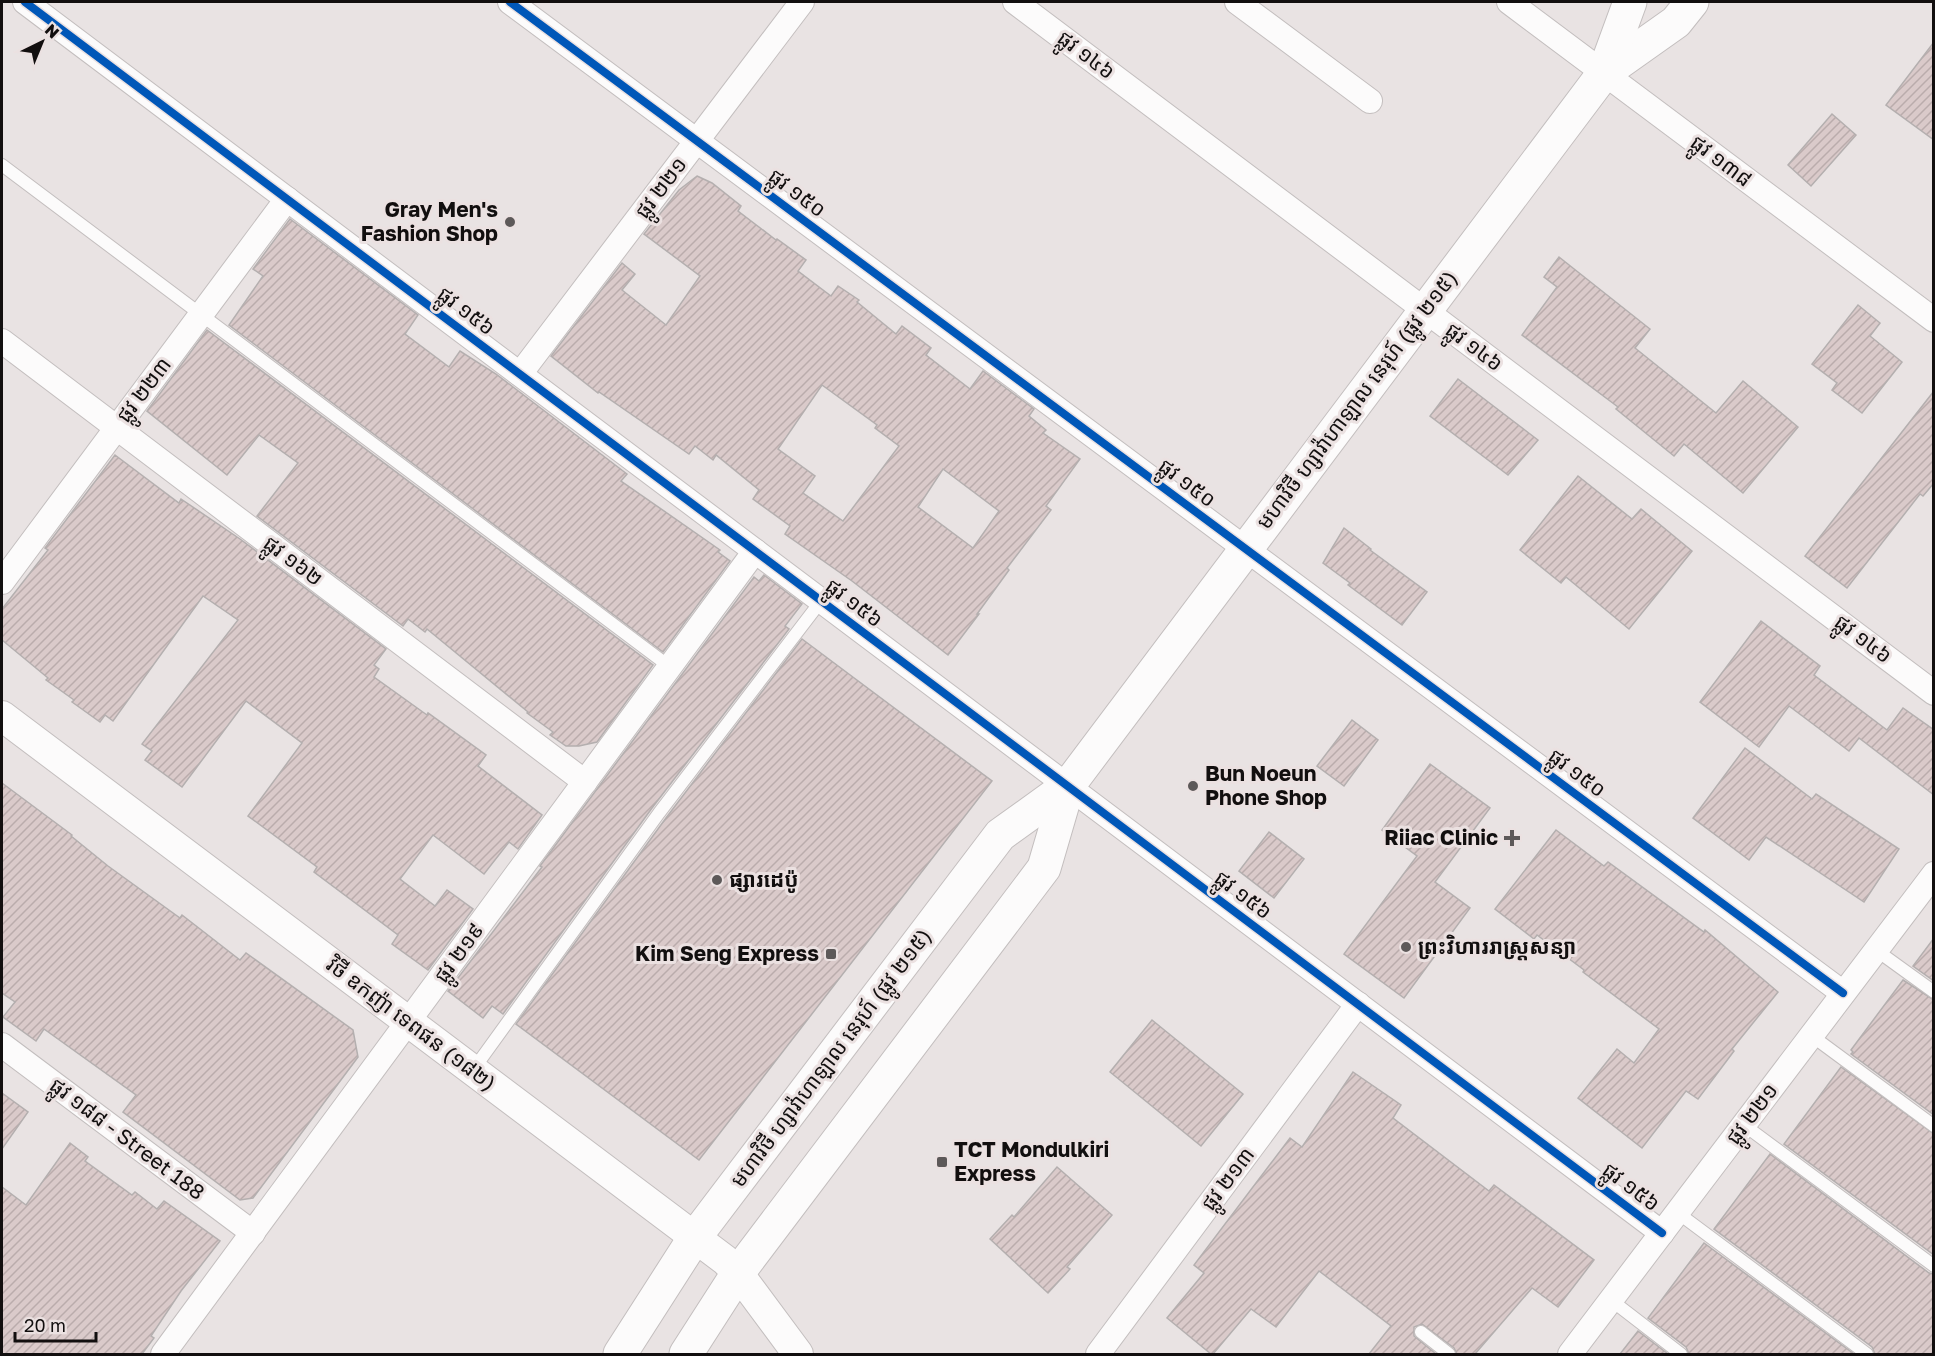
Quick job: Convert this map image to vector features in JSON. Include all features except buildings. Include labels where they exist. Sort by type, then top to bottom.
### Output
[{"type":"main road","name":"មហាវិថី ហ្សាវ៉ាហាឡាល នេរុហ៍ (ផ្លូវ ២១៥)","points":[[620,1354],[695,1237],[1000,835],[1068,786],[1604,73],[1630,2]]},
{"type":"main road","name":"មហាវិថី ហ្សាវ៉ាហាឡាល នេរុហ៍ (ផ្លូវ ២១៥)","points":[[1604,73],[1676,22],[1692,2]]},
{"type":"main road","name":"មហាវិថី ហ្សាវ៉ាហាឡាល នេរុហ៍ (ផ្លូវ ២១៥)","points":[[686,1354],[738,1274],[1044,867],[1068,786]]},
{"type":"street","name":"ផ្លូវ ១៥៦","points":[[24,2],[1662,1233]]},
{"type":"street","name":"ផ្លូវ ១៥០","points":[[510,2],[1843,993]]},
{"type":"street","name":"ផ្លូវ ២២១","points":[[520,374],[802,2]]},
{"type":"street","name":"ផ្លូវ ១៤៦","points":[[1015,2],[1934,693]]},
{"type":"street","points":[[1238,2],[1370,101]]},
{"type":"street","name":"ផ្លូវ ១៣៨","points":[[1509,2],[1934,320]]},
{"type":"street","name":"ផ្លូវ ២២៣","points":[[2,582],[287,199]]},
{"type":"street","name":"ផ្លូវ ១៦២","points":[[2,341],[585,782]]},
{"type":"street","name":"ផ្លូវ ២១៩","points":[[163,1354],[756,551]]},
{"type":"street","name":"វិថី ឧកញ៉ា ទេពផន (១៨២)","points":[[2,716],[726,1260],[798,1354]]},
{"type":"street","name":"ផ្លូវ ២២១","points":[[1570,1354],[1934,874]]},
{"type":"street","name":"ផ្លូវ ២១៣","points":[[1098,1354],[1358,1004]]},
{"type":"street","name":"ផ្លូវ ១៨៨ - Street 188","points":[[2,1045],[253,1233]]},
{"type":"lane","points":[[2,165],[670,667]]},
{"type":"lane","points":[[473,1070],[652,823],[821,601]]},
{"type":"lane","points":[[1876,950],[1934,992]]},
{"type":"lane","points":[[1812,1036],[1934,1126]]},
{"type":"lane","points":[[1744,1125],[1934,1266]]},
{"type":"lane","points":[[1678,1213],[1867,1354]]},
{"type":"lane","points":[[1611,1300],[1681,1354]]},
{"type":"lane","points":[[1420,1332],[1449,1354]]},
{"type":"cycle path","points":[[25,2],[1662,1233]]},
{"type":"cycle path","points":[[510,2],[1843,993]]},
{"type":"place","name":"Gray Men's Fashion Shop","points":[[510,222]]},
{"type":"place","name":"Bun Noeun Phone Shop","points":[[1193,786]]},
{"type":"place","name":"Riiac Clinic","points":[[1512,838]]},
{"type":"place","name":"ផ្សារដេប៉ូ","points":[[717,880]]},
{"type":"place","name":"ព្រះវិហាររាស្ត្រសន្យា","points":[[1406,947]]},
{"type":"place","name":"Kim Seng Express","points":[[831,954]]},
{"type":"place","name":"TCT Mondulkiri Express","points":[[942,1162]]}]
